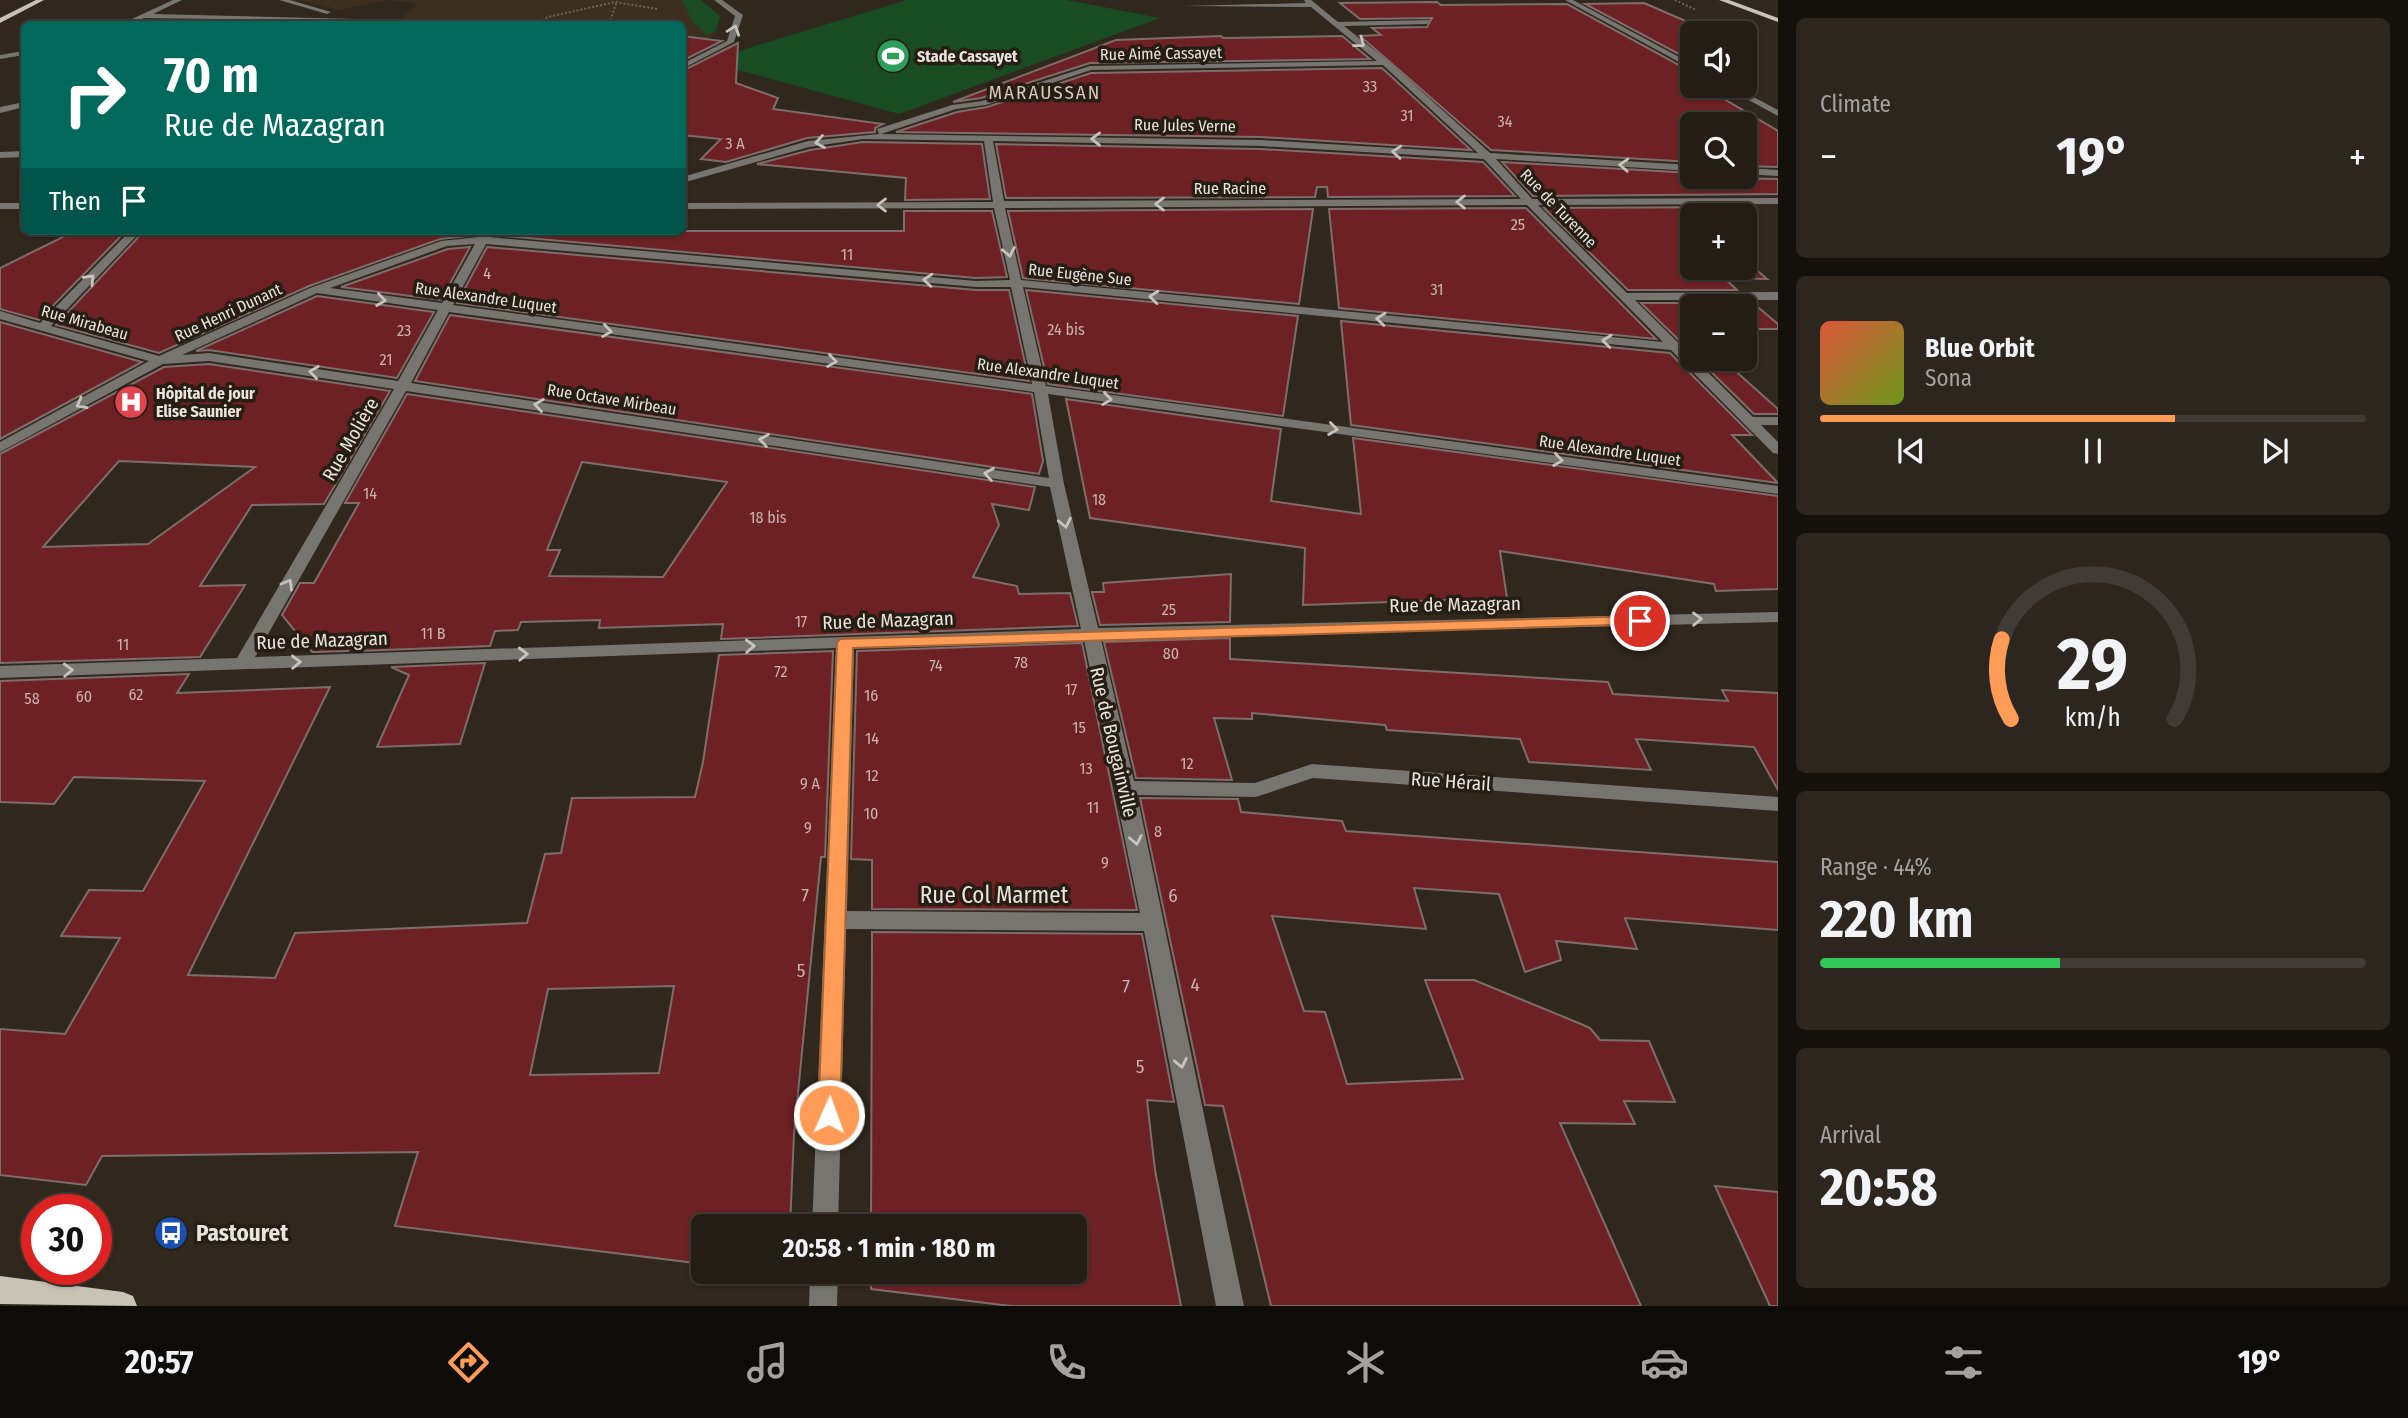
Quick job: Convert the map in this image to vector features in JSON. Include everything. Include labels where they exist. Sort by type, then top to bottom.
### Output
[{"type":"main road","points":[[0,21],[41,0]]},
{"type":"main road","points":[[1723,0],[1778,18]]},
{"type":"main road","points":[[1737,0],[1778,18]]},
{"type":"main road","points":[[0,1290],[123,1306]]},
{"type":"street","points":[[132,21],[179,0]]},
{"type":"street","points":[[282,0],[349,21]]},
{"type":"street","points":[[686,65],[730,41],[739,15],[717,0]]},
{"type":"street","points":[[1568,0],[1680,61]]},
{"type":"street","points":[[1187,6],[1310,3]]},
{"type":"street","name":"Rue de Turenne","points":[[1310,3],[1385,63],[1489,158],[1529,202],[1778,450]]},
{"type":"street","points":[[144,16],[317,21]]},
{"type":"street","points":[[1335,24],[1427,22]]},
{"type":"street","points":[[0,57],[21,54]]},
{"type":"street","points":[[686,54],[704,55]]},
{"type":"street","name":"Rue Aimé Cassayet","points":[[863,136],[955,107],[983,103],[1090,68],[1385,63]]},
{"type":"street","points":[[1749,98],[1778,113]]},
{"type":"street","points":[[1755,101],[1778,102]]},
{"type":"street","points":[[0,110],[21,106]]},
{"type":"street","name":"Rue Jules Verne","points":[[686,179],[808,144],[863,136],[1261,143],[1680,168]]},
{"type":"street","name":"Rue de Bougainville","points":[[988,137],[999,205],[1040,389],[1057,484],[1126,788],[1230,1306]]},
{"type":"street","points":[[0,155],[21,154]]},
{"type":"street","points":[[1757,172],[1778,173]]},
{"type":"street","name":"Rue Racine","points":[[686,206],[1778,201]]},
{"type":"street","points":[[0,206],[21,206]]},
{"type":"street","points":[[44,326],[132,235]]},
{"type":"street","name":"Rue Eugène Sue","points":[[485,235],[976,284],[1016,283],[1675,347]]},
{"type":"street","name":"Rue Henri Dunant","points":[[0,448],[160,360],[314,290],[445,243],[485,235]]},
{"type":"street","name":"Rue Molière","points":[[242,664],[403,385],[485,235]]},
{"type":"street","name":"Rue Alexandre Luquet","points":[[314,290],[1778,491]]},
{"type":"street","points":[[1625,297],[1778,296]]},
{"type":"street","name":"Rue Mirabeau","points":[[0,314],[160,360]]},
{"type":"street","name":"Rue Octave Mirbeau","points":[[160,360],[209,357],[1057,484]]},
{"type":"street","points":[[1750,421],[1778,421]]},
{"type":"street","name":"Rue de Mazagran","points":[[0,672],[1090,634],[1778,617]]},
{"type":"street","points":[[825,1214],[845,643]]},
{"type":"street","name":"Rue Hérail","points":[[1126,788],[1256,790],[1312,771],[1778,804]]},
{"type":"street","name":"Rue Col Marmet","points":[[835,920],[1152,922]]},
{"type":"street","points":[[823,1306],[824,1284]]},
{"type":"path","points":[[541,21],[616,1],[657,9]]},
{"type":"path","points":[[610,21],[616,1]]},
{"type":"shaded area","points":[[300,0],[387,0],[340,10]]},
{"type":"shaded area","points":[[387,0],[700,0],[720,16],[716,31],[696,51],[686,51],[686,21],[399,21],[418,3]]},
{"type":"green space","points":[[682,0],[701,0],[720,16],[716,31],[706,35],[694,24]]},
{"type":"green space","name":"Stade Cassayet","points":[[907,0],[1067,0],[1160,18],[899,114],[716,64],[745,49]]},
{"type":"building","points":[[1340,3],[1567,4],[1680,65],[1680,98],[1722,98],[1746,112],[1680,112],[1680,161],[1491,150],[1360,36],[1381,35],[1372,28],[1427,27],[1432,18],[1360,19]]},
{"type":"building","points":[[1644,3],[1685,21],[1680,21],[1680,55],[1585,4]]},
{"type":"building","points":[[686,36],[722,41],[686,59]]},
{"type":"building","points":[[1221,36],[1342,36],[1370,59],[1090,63],[981,98],[953,102],[1116,40]]},
{"type":"building","points":[[738,43],[736,83],[778,98],[773,109],[883,124],[875,128],[875,132],[807,138],[726,162],[701,159],[721,139],[686,135],[686,69]]},
{"type":"building","points":[[1382,68],[1471,150],[1261,137],[896,132],[957,112],[987,107],[1091,73]]},
{"type":"building","points":[[1757,119],[1778,131],[1778,167],[1757,166]]},
{"type":"building","points":[[863,142],[982,144],[990,199],[905,200],[906,178],[757,164],[810,150]]},
{"type":"building","points":[[996,144],[1261,149],[1483,162],[1515,196],[1328,197],[1327,187],[1317,187],[1315,197],[1006,198]]},
{"type":"building","points":[[1502,162],[1680,172],[1680,189],[1757,189],[1757,179],[1778,179],[1778,194],[1533,196]]},
{"type":"building","points":[[1680,207],[1680,280],[1726,280],[1737,290],[1628,290],[1544,208]]},
{"type":"building","points":[[1526,208],[1656,339],[1339,308],[1329,209]]},
{"type":"building","points":[[1313,209],[1299,304],[1023,278],[1008,211]]},
{"type":"building","points":[[904,211],[992,211],[1007,277],[976,278],[493,235],[686,235],[686,231],[904,231]]},
{"type":"building","points":[[67,235],[122,235],[39,320],[0,309],[0,268]]},
{"type":"building","points":[[140,235],[476,235],[440,239],[309,286],[159,353],[56,325]]},
{"type":"building","points":[[470,247],[441,300],[341,287],[448,249]]},
{"type":"building","points":[[487,247],[976,290],[1009,290],[1029,381],[457,303]]},
{"type":"building","points":[[1757,270],[1767,279],[1757,279]]},
{"type":"building","points":[[1026,290],[1298,316],[1283,416],[1048,384]]},
{"type":"building","points":[[317,296],[434,312],[397,378],[209,350],[196,351]]},
{"type":"building","points":[[1641,303],[1680,303],[1680,341]]},
{"type":"building","points":[[1757,306],[1778,324],[1778,329],[1757,329]]},
{"type":"building","points":[[450,315],[1032,394],[1043,461],[1039,474],[415,381]]},
{"type":"building","points":[[1341,321],[1670,353],[1680,363],[1680,371],[1688,371],[1752,435],[1732,435],[1778,483],[1351,425]]},
{"type":"building","points":[[0,322],[142,362],[0,439]]},
{"type":"building","points":[[209,364],[390,391],[324,504],[252,505],[200,586],[245,585],[200,657],[0,663],[0,454],[164,367]],"holes":[[[119,461],[255,467],[148,544],[43,547]]]},
{"type":"building","points":[[1710,371],[1735,371],[1778,409],[1778,414],[1754,414]]},
{"type":"building","points":[[407,394],[1035,487],[1029,510],[992,504],[999,525],[973,577],[1017,586],[1019,594],[1070,593],[1078,626],[721,639],[723,624],[599,628],[600,620],[521,622],[518,630],[495,631],[490,646],[357,651],[350,647],[348,651],[312,652],[282,615],[300,583],[314,583],[359,503],[345,503]],"holes":[[[582,462],[727,482],[663,577],[549,576],[560,550],[547,550]]]},
{"type":"building","points":[[1066,399],[1281,429],[1271,501],[1361,514],[1353,438],[1778,496],[1778,589],[1716,591],[1714,584],[1500,551],[1507,598],[1303,605],[1305,548],[1090,518]]},
{"type":"building","points":[[1231,574],[1230,622],[1100,625],[1092,592],[1104,592],[1103,583]]},
{"type":"building","points":[[1230,638],[1230,659],[1608,682],[1613,694],[1728,701],[1722,690],[1778,693],[1778,790],[1754,747],[1636,739],[1651,770],[1529,762],[1520,739],[1387,730],[1385,725],[1252,713],[1252,719],[1214,718],[1232,780],[1136,778],[1104,642]]},
{"type":"building","points":[[1082,643],[1137,910],[872,909],[872,860],[851,859],[857,651]]},
{"type":"building","points":[[833,651],[825,857],[821,857],[794,1134],[791,1214],[691,1214],[691,1262],[395,1226],[418,1152],[102,1156],[86,1185],[0,1175],[0,1029],[65,1034],[120,938],[61,936],[89,890],[143,891],[205,781],[74,777],[54,804],[0,802],[0,681],[189,674],[177,693],[330,687],[188,975],[275,978],[295,933],[527,923],[545,854],[561,853],[572,798],[695,797],[719,655]],"holes":[[[674,986],[659,1073],[530,1075],[548,989]]]},
{"type":"building","points":[[485,663],[460,744],[377,747],[409,675],[391,667]]},
{"type":"building","points":[[1140,798],[1238,799],[1241,812],[1342,821],[1346,831],[1778,862],[1778,930],[1625,918],[1637,949],[1556,941],[1561,960],[1525,972],[1499,894],[1414,888],[1426,929],[1272,916],[1304,1011],[1325,1012],[1347,1084],[1463,1079],[1425,980],[1474,980],[1590,1028],[1600,1040],[1649,1041],[1675,1102],[1624,1101],[1635,1124],[1560,1123],[1641,1306],[1271,1306],[1223,1106],[1205,1105]]},
{"type":"building","points":[[872,932],[1142,934],[1174,1102],[1147,1100],[1155,1170],[1181,1306],[1011,1306],[871,1289],[871,1284],[1087,1284],[1087,1214],[871,1214]]},
{"type":"building","points":[[1715,1186],[1778,1192],[1778,1306],[1770,1306]]},
{"type":"place","name":"Stade Cassayet","points":[[893,56]]},
{"type":"place","name":"Hôpital de jour Elise Saunier","points":[[131,402]]},
{"type":"place","name":"Pastouret","points":[[171,1233]]},
{"type":"district","name":"MARAUSSAN","points":[[1045,92]]},
{"type":"route","points":[[829,1115],[845,643],[1090,634],[1640,621]]}]
